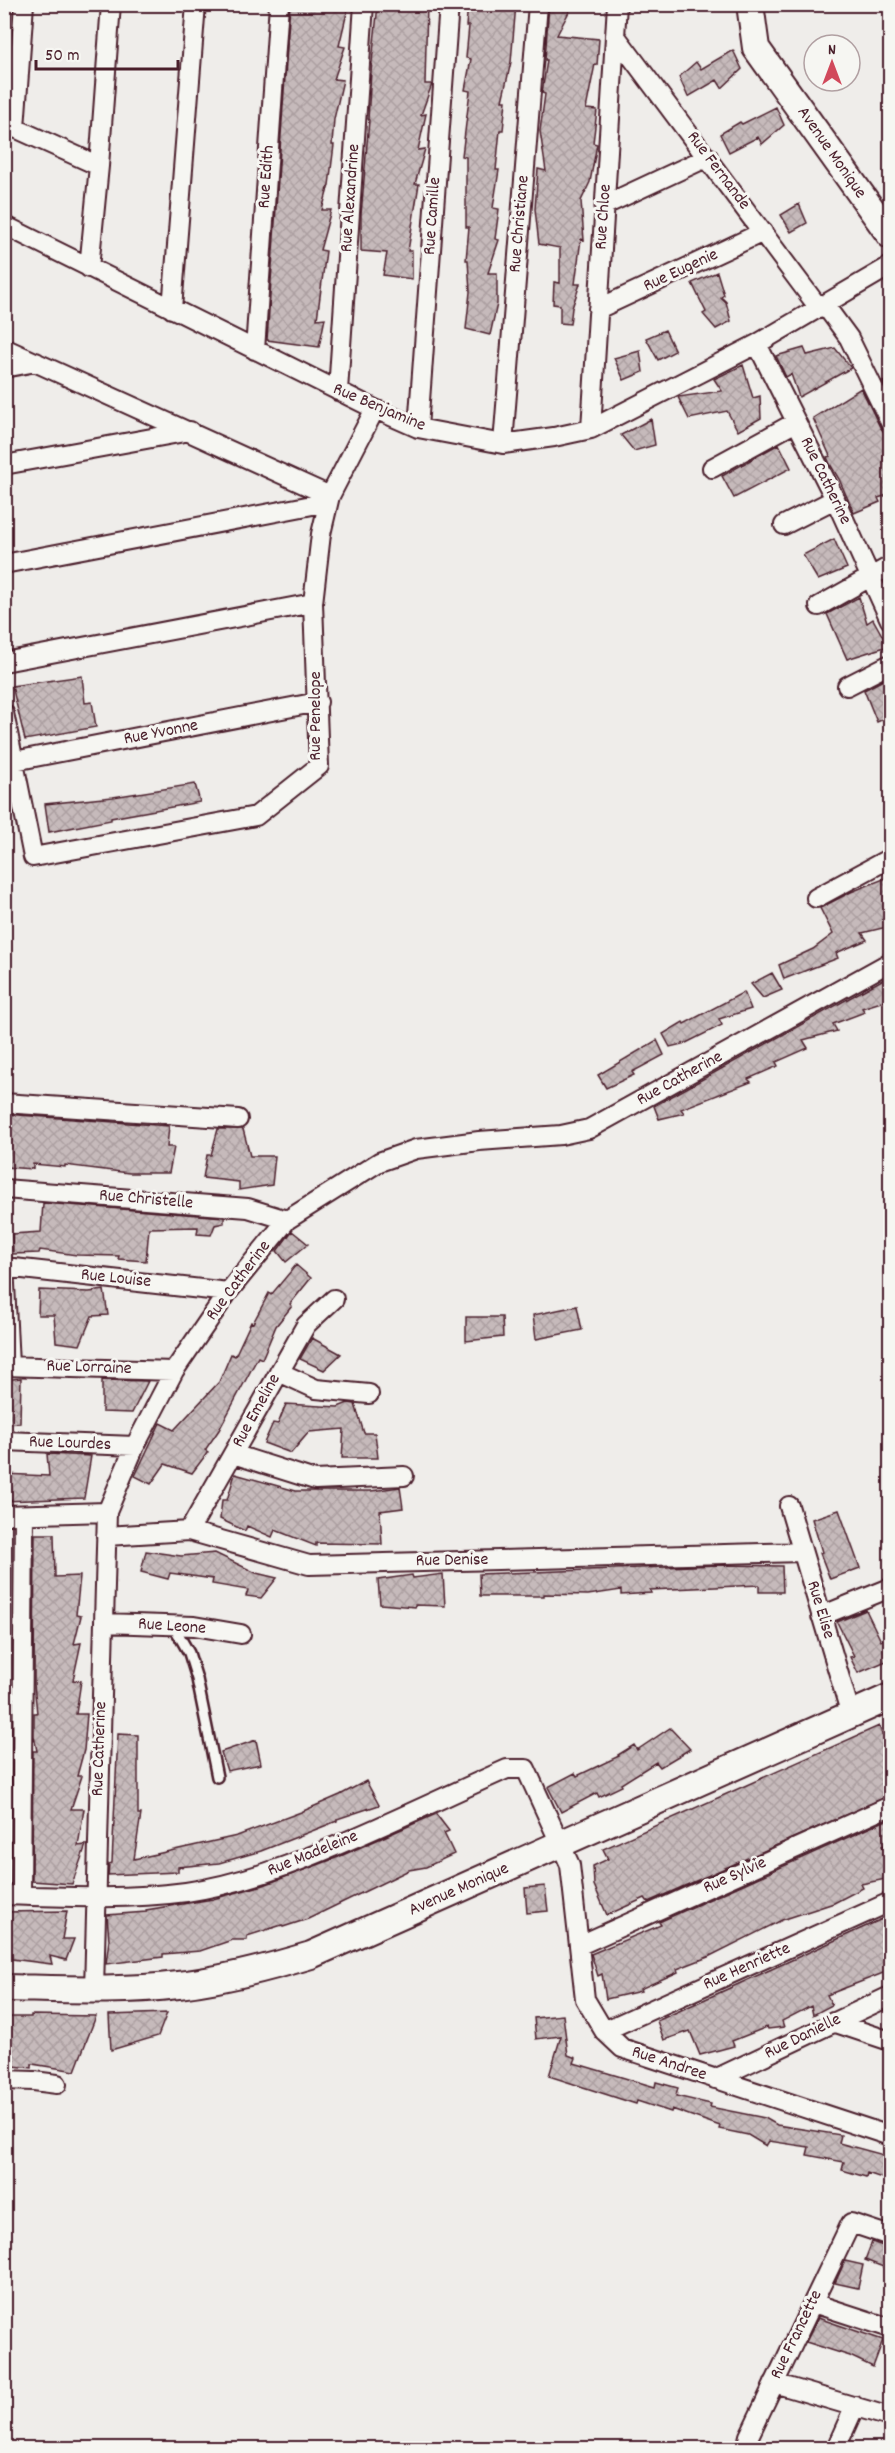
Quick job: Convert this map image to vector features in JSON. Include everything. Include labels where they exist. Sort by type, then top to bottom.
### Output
[{"type":"street","points":[[24,4],[10,124],[99,166]]},
{"type":"street","points":[[89,268],[111,4]]},
{"type":"street","points":[[172,309],[196,4]]},
{"type":"street","name":"Rue Edith","points":[[255,350],[279,4]]},
{"type":"street","name":"Rue Alexandrine","points":[[338,391],[364,4]]},
{"type":"street","name":"Rue Camille","points":[[418,428],[449,4]]},
{"type":"street","name":"Rue Christiane","points":[[503,444],[538,4]]},
{"type":"street","name":"Rue Chloe","points":[[591,429],[617,4]]},
{"type":"street","name":"Avenue Monique","points":[[750,4],[756,48],[891,235]]},
{"type":"street","name":"Rue Fernande","points":[[615,34],[763,232],[849,338],[891,423]]},
{"type":"street","points":[[605,205],[708,158]]},
{"type":"street","name":"Rue Benjamine","points":[[4,225],[338,391],[418,428],[503,444],[591,429],[757,344],[891,266]]},
{"type":"street","name":"Rue Eugenie","points":[[598,309],[763,232]]},
{"type":"street","name":"Rue Catherine","points":[[757,344],[835,499],[891,620]]},
{"type":"street","points":[[4,348],[190,431],[329,499]]},
{"type":"street","points":[[4,368],[36,363]]},
{"type":"street","name":"Rue Penelope","points":[[9,762],[33,857],[256,816],[319,766],[313,603],[321,534],[329,499],[375,409]]},
{"type":"street","points":[[712,468],[796,422]]},
{"type":"street","points":[[4,465],[190,431]]},
{"type":"street","points":[[4,564],[329,499]]},
{"type":"street","points":[[784,525],[835,499]]},
{"type":"street","points":[[819,606],[891,566]]},
{"type":"street","points":[[4,662],[313,603]]},
{"type":"street","points":[[847,686],[891,664]]},
{"type":"street","name":"Rue Yvonne","points":[[9,762],[318,702]]},
{"type":"street","points":[[4,713],[9,762]]},
{"type":"street","points":[[816,898],[891,858]]},
{"type":"street","name":"Rue Catherine","points":[[94,1989],[107,1512],[135,1446],[174,1371],[228,1292],[287,1220],[379,1162],[416,1149],[479,1141],[561,1135],[589,1130],[891,962]]},
{"type":"street","points":[[4,1103],[238,1119]]},
{"type":"street","name":"Rue Christelle","points":[[4,1189],[248,1208],[287,1220]]},
{"type":"street","points":[[5,1266],[7,1366]]},
{"type":"street","name":"Rue Louise","points":[[5,1266],[228,1292]]},
{"type":"street","name":"Rue Emeline","points":[[189,1531],[306,1325],[334,1299]]},
{"type":"street","name":"Rue Lorraine","points":[[7,1366],[174,1371]]},
{"type":"street","points":[[279,1372],[316,1389],[369,1394]]},
{"type":"street","name":"Rue Lourdes","points":[[4,1442],[135,1446]]},
{"type":"street","points":[[233,1454],[315,1480],[404,1476]]},
{"type":"street","name":"Rue Elise","points":[[789,1506],[851,1715]]},
{"type":"street","points":[[4,1515],[107,1512]]},
{"type":"street","points":[[13,1895],[24,1515]]},
{"type":"street","name":"Rue Denise","points":[[106,1536],[189,1531],[309,1565],[802,1552]]},
{"type":"street","points":[[821,1616],[891,1588]]},
{"type":"street","name":"Rue Leone","points":[[104,1623],[194,1626],[241,1634]]},
{"type":"street","name":"Avenue Monique","points":[[4,1988],[94,1989],[178,1985],[259,1970],[311,1955],[891,1697]]},
{"type":"street","name":"Rue Madeleine","points":[[13,1895],[142,1897],[188,1892],[273,1871],[335,1846],[507,1769],[526,1769],[561,1845]]},
{"type":"street","name":"Rue Sylvie","points":[[580,1945],[891,1806]]},
{"type":"street","name":"Rue Andree","points":[[561,1845],[570,1865],[585,1999],[604,2031],[622,2048],[891,2136]]},
{"type":"street","name":"Rue Henriette","points":[[604,2031],[891,1902]]},
{"type":"street","name":"Rue Danielle","points":[[715,2079],[891,1996]]},
{"type":"street","points":[[833,2022],[891,2041]]},
{"type":"street","points":[[4,2080],[57,2084]]},
{"type":"street","name":"Rue Francette","points":[[746,2448],[749,2436],[851,2223],[891,2236]]},
{"type":"street","points":[[813,2303],[891,2328]]},
{"type":"street","points":[[774,2383],[891,2417]]},
{"type":"street","points":[[836,2448],[855,2406]]},
{"type":"lane","points":[[173,1625],[189,1653],[197,1679],[217,1777]]},
{"type":"building","points":[[290,4],[349,4],[339,46],[345,47],[334,79],[343,80],[334,119],[332,145],[334,145],[329,185],[322,210],[331,210],[320,250],[326,251],[317,319],[325,318],[319,347],[267,340]]},
{"type":"building","points":[[378,4],[427,4],[425,84],[432,84],[421,115],[426,114],[418,150],[425,149],[415,184],[419,184],[408,251],[412,251],[412,279],[383,275],[387,253],[361,251],[361,215]]},
{"type":"building","points":[[468,4],[516,4],[511,62],[502,101],[506,101],[503,130],[500,130],[496,170],[499,170],[493,208],[499,209],[495,239],[499,240],[488,273],[497,273],[497,304],[490,335],[466,329],[470,292],[468,260],[466,260],[469,227],[466,227],[466,157],[462,156],[470,91],[465,90],[471,59],[466,58],[469,26],[466,26]]},
{"type":"building","points":[[549,4],[573,4],[557,35],[599,39],[597,65],[595,64],[586,109],[597,110],[593,143],[597,144],[590,182],[581,201],[584,240],[581,239],[575,284],[580,284],[572,308],[570,324],[560,323],[560,305],[553,304],[554,282],[560,283],[560,248],[539,244],[535,209],[538,169],[546,171],[540,131],[545,94],[542,93],[547,60],[545,60]]},
{"type":"building","points":[[733,50],[742,69],[722,88],[717,80],[688,97],[679,77],[696,62],[701,69]]},
{"type":"building","points":[[776,107],[784,125],[762,144],[758,137],[729,152],[720,134],[740,122],[742,124]]},
{"type":"building","points":[[799,204],[807,223],[791,232],[781,215]]},
{"type":"building","points":[[717,272],[724,295],[721,297],[726,302],[731,321],[716,329],[703,314],[706,312],[692,283]]},
{"type":"building","points":[[665,330],[675,351],[658,360],[646,338]]},
{"type":"building","points":[[804,348],[807,355],[835,348],[851,368],[799,397],[791,374],[786,377],[776,356]]},
{"type":"building","points":[[640,351],[643,372],[624,380],[614,358]]},
{"type":"building","points":[[743,365],[753,398],[760,396],[761,418],[738,431],[727,411],[689,419],[678,397],[722,391],[714,379]]},
{"type":"building","points":[[891,379],[891,397],[883,382]]},
{"type":"building","points":[[861,388],[880,427],[884,432],[891,433],[891,494],[878,498],[880,502],[854,513],[830,464],[827,457],[830,456],[813,418]]},
{"type":"building","points":[[651,419],[655,445],[634,451],[621,435]]},
{"type":"building","points":[[779,444],[791,468],[734,498],[722,476]]},
{"type":"building","points":[[834,539],[847,568],[818,580],[803,555]]},
{"type":"building","points":[[859,597],[867,623],[873,619],[888,646],[847,659],[827,614]]},
{"type":"building","points":[[82,676],[85,703],[92,702],[96,727],[25,740],[12,686]]},
{"type":"building","points":[[891,676],[891,716],[877,722],[864,690]]},
{"type":"building","points":[[195,784],[200,802],[49,832],[45,804],[113,797]]},
{"type":"building","points":[[891,876],[891,926],[862,933],[867,940],[836,953],[838,958],[784,979],[779,965],[813,949],[833,934],[820,908],[851,892]]},
{"type":"building","points":[[772,973],[782,990],[763,998],[751,984]]},
{"type":"building","points":[[891,975],[891,999],[862,1008],[865,1012],[833,1024],[837,1031],[803,1040],[808,1048],[776,1062],[778,1066],[748,1079],[751,1082],[681,1109],[684,1113],[659,1119],[654,1106]]},
{"type":"building","points":[[744,992],[751,1009],[719,1019],[722,1025],[686,1043],[670,1047],[663,1034]]},
{"type":"building","points":[[657,1040],[664,1055],[632,1072],[634,1075],[606,1088],[598,1075]]},
{"type":"building","points":[[4,1114],[169,1126],[167,1147],[174,1147],[169,1173],[129,1173],[65,1165],[65,1167],[33,1164],[33,1169],[4,1167]]},
{"type":"building","points":[[218,1129],[243,1129],[250,1156],[275,1156],[272,1185],[239,1190],[239,1182],[203,1178],[207,1155],[211,1155]]},
{"type":"building","points":[[43,1203],[224,1217],[224,1223],[215,1225],[211,1235],[197,1234],[198,1227],[149,1228],[146,1261],[118,1259],[119,1256],[77,1255],[40,1250],[39,1253],[13,1254],[12,1234],[41,1232]]},
{"type":"building","points":[[292,1231],[308,1244],[286,1262],[277,1251]]},
{"type":"building","points":[[296,1265],[311,1278],[276,1326],[262,1359],[258,1357],[219,1430],[205,1450],[208,1452],[192,1473],[165,1464],[151,1484],[135,1476],[160,1423],[174,1430],[219,1382],[231,1354],[235,1356],[251,1322],[253,1323],[269,1293],[271,1295]]},
{"type":"building","points":[[39,1290],[89,1292],[104,1290],[108,1315],[92,1316],[80,1345],[56,1342],[54,1315],[38,1315]]},
{"type":"building","points":[[577,1306],[582,1330],[536,1339],[533,1315]]},
{"type":"building","points":[[466,1317],[502,1317],[503,1337],[466,1341]]},
{"type":"building","points":[[312,1338],[341,1354],[324,1370],[300,1359]]},
{"type":"building","points":[[21,1378],[20,1423],[4,1424],[4,1380]]},
{"type":"building","points":[[102,1380],[148,1381],[132,1413],[102,1412]]},
{"type":"building","points":[[348,1403],[355,1404],[364,1433],[375,1433],[378,1458],[342,1458],[344,1429],[309,1432],[291,1453],[264,1443],[273,1423],[278,1424],[286,1404],[338,1407]]},
{"type":"building","points":[[47,1454],[91,1456],[84,1498],[4,1501],[4,1474],[49,1476]]},
{"type":"building","points":[[235,1474],[296,1491],[371,1491],[400,1487],[403,1508],[380,1511],[382,1544],[316,1543],[316,1546],[275,1530],[272,1537],[247,1526],[245,1531],[220,1519],[222,1500],[227,1500]]},
{"type":"building","points":[[839,1510],[860,1568],[830,1579],[820,1553],[822,1552],[812,1519]]},
{"type":"building","points":[[35,1534],[54,1534],[55,1577],[80,1576],[76,1615],[81,1616],[74,1644],[81,1643],[73,1680],[81,1681],[76,1714],[87,1714],[84,1750],[77,1776],[82,1776],[71,1809],[84,1809],[78,1846],[86,1845],[72,1884],[32,1881],[33,1751],[37,1751],[34,1736],[34,1713],[37,1713],[34,1684]]},
{"type":"building","points":[[146,1551],[181,1556],[215,1553],[256,1573],[277,1578],[261,1598],[246,1596],[248,1590],[212,1584],[213,1579],[170,1573],[168,1579],[141,1572]]},
{"type":"building","points":[[719,1565],[782,1566],[783,1592],[759,1592],[759,1585],[650,1590],[651,1593],[621,1595],[621,1590],[588,1595],[480,1596],[479,1574]]},
{"type":"building","points":[[443,1574],[445,1606],[415,1605],[415,1607],[380,1604],[378,1580],[412,1575],[413,1578]]},
{"type":"building","points":[[866,1610],[881,1641],[891,1634],[891,1659],[858,1673],[850,1657],[854,1656],[837,1622]]},
{"type":"building","points":[[879,1726],[882,1734],[891,1730],[891,1795],[648,1902],[645,1898],[607,1915],[594,1885],[593,1866],[608,1859],[603,1849]]},
{"type":"building","points":[[670,1728],[690,1749],[660,1767],[656,1762],[621,1784],[622,1786],[599,1797],[597,1793],[561,1812],[548,1787],[575,1773],[577,1776],[619,1756],[634,1745],[637,1750]]},
{"type":"building","points":[[118,1734],[138,1735],[138,1814],[141,1814],[134,1859],[237,1836],[301,1812],[366,1781],[379,1805],[337,1819],[337,1821],[261,1851],[219,1863],[178,1867],[178,1872],[108,1875],[109,1864],[112,1863]]},
{"type":"building","points":[[256,1740],[261,1764],[227,1771],[221,1752]]},
{"type":"building","points":[[436,1814],[449,1831],[444,1833],[454,1854],[426,1867],[409,1870],[308,1919],[247,1936],[247,1940],[232,1940],[200,1951],[163,1954],[163,1957],[106,1964],[109,1940],[107,1915],[146,1912],[146,1910],[213,1899],[264,1885],[336,1858]]},
{"type":"building","points":[[891,1818],[891,1843],[882,1846],[891,1861],[891,1878],[861,1884],[863,1888],[834,1903],[782,1920],[708,1957],[677,1969],[678,1972],[640,1989],[641,1991],[606,1999],[602,1974],[598,1976],[591,1954],[661,1925],[659,1922]]},
{"type":"building","points":[[545,1886],[548,1911],[527,1913],[525,1888]]},
{"type":"building","points":[[67,1911],[62,1939],[74,1939],[66,1960],[50,1956],[52,1964],[4,1958],[4,1912]]},
{"type":"building","points":[[891,1915],[891,1970],[827,1995],[832,2005],[813,2015],[811,2006],[782,2021],[784,2027],[768,2029],[767,2027],[732,2041],[734,2046],[700,2055],[690,2031],[664,2040],[657,2021]]},
{"type":"building","points":[[167,2013],[158,2036],[111,2050],[109,2015]]},
{"type":"building","points":[[31,2015],[96,2016],[75,2071],[32,2064],[32,2068],[4,2065],[4,2017],[31,2017]]},
{"type":"building","points":[[563,2015],[568,2055],[576,2058],[574,2063],[655,2087],[656,2082],[678,2088],[676,2096],[711,2104],[710,2107],[765,2118],[777,2125],[841,2135],[839,2143],[891,2157],[891,2181],[867,2173],[866,2177],[842,2170],[844,2162],[807,2155],[809,2147],[769,2141],[766,2146],[748,2135],[719,2129],[720,2126],[672,2109],[671,2112],[637,2101],[636,2104],[549,2076],[561,2036],[536,2039],[534,2018]]},
{"type":"building","points":[[872,2242],[891,2249],[891,2270],[865,2260]]},
{"type":"building","points":[[845,2261],[863,2265],[858,2288],[835,2283]]},
{"type":"building","points":[[818,2318],[883,2340],[873,2367],[850,2356],[806,2342]]}]
